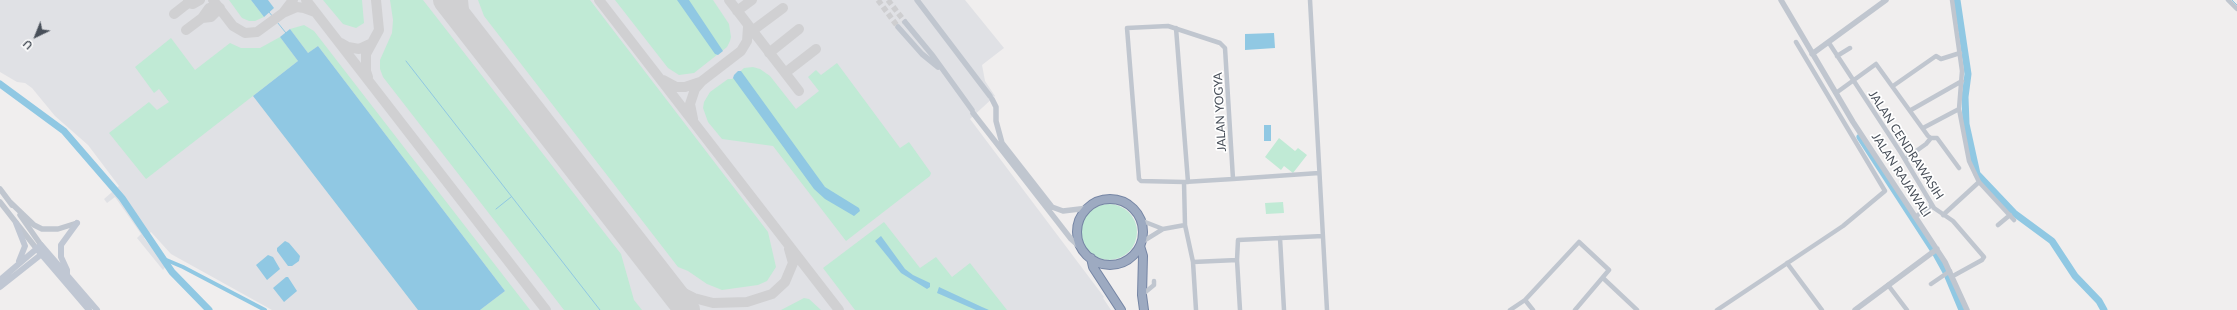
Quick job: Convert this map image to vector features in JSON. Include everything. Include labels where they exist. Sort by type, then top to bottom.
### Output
[{"type":"highway","points":[[1141,244],[1132,257],[1119,264],[1104,264],[1091,258],[1082,249],[1079,242],[1078,227],[1080,220],[1088,208],[1100,201],[1120,201],[1131,208],[1140,220],[1143,235],[1141,244],[1143,259],[1142,295],[1144,310]]},
{"type":"highway","points":[[1091,258],[1093,267],[1121,310]]},
{"type":"main road","points":[[16,222],[25,246],[17,264]]},
{"type":"main road","points":[[67,277],[67,270],[61,257],[61,245],[77,223]]},
{"type":"main road","points":[[0,280],[17,264],[41,250]]},
{"type":"main road","points":[[41,250],[98,310]]},
{"type":"main road","points":[[0,287],[41,250]]},
{"type":"main road","points":[[41,250],[89,310]]},
{"type":"street","points":[[917,0],[991,98],[996,107],[996,121],[1002,143],[1052,207],[1064,211],[1088,208]]},
{"type":"street","points":[[1310,0],[1327,310]]},
{"type":"street","name":"JALAN RAJAWALI","points":[[1782,0],[1812,54],[1915,217],[1967,310]]},
{"type":"street","points":[[1812,54],[1886,0]]},
{"type":"street","points":[[1952,0],[1960,53],[1962,81],[1959,109],[1969,160],[1980,182],[2014,220]]},
{"type":"street","points":[[2228,0],[2237,9]]},
{"type":"street","points":[[905,22],[933,56],[940,68],[973,112],[1071,239],[1082,249]]},
{"type":"street","points":[[1196,310],[1193,262],[1186,225],[1186,182],[1176,28],[1168,26],[1128,27],[1127,30],[1139,179],[1144,183],[1186,182],[1319,173]]},
{"type":"street","points":[[898,27],[928,60],[940,68]]},
{"type":"street","name":"JALAN YOGYA","points":[[1176,28],[1223,45],[1226,50],[1233,179]]},
{"type":"street","points":[[1717,310],[1843,226],[1885,191],[1796,42]]},
{"type":"street","name":"JALAN CENDRAWASIH","points":[[1829,43],[1905,159],[1932,205],[1943,216],[1953,221],[1984,258],[1948,274]]},
{"type":"street","points":[[1837,56],[1850,48]]},
{"type":"street","points":[[1893,86],[1936,56],[1941,60],[1960,53]]},
{"type":"street","points":[[1836,93],[1875,64],[1931,138]]},
{"type":"street","points":[[1911,110],[1962,81]]},
{"type":"street","points":[[1923,128],[1959,109]]},
{"type":"street","points":[[1905,159],[1926,144],[1931,138]]},
{"type":"street","points":[[1931,138],[1937,138],[1959,168]]},
{"type":"street","points":[[1943,216],[1980,182]]},
{"type":"street","points":[[0,189],[41,250]]},
{"type":"street","points":[[0,202],[41,250]]},
{"type":"street","points":[[10,202],[34,225],[42,230],[58,229],[77,223]]},
{"type":"street","points":[[1915,217],[1932,205]]},
{"type":"street","points":[[1998,225],[2010,214]]},
{"type":"street","points":[[1140,220],[1162,228],[1186,225]]},
{"type":"street","points":[[1141,244],[1162,228]]},
{"type":"street","points":[[1240,310],[1237,260],[1238,240],[1323,236]]},
{"type":"street","points":[[1280,238],[1284,310]]},
{"type":"street","points":[[1510,310],[1525,300],[1579,242],[1608,268],[1608,272],[1578,309]]},
{"type":"street","points":[[1855,310],[1934,251]]},
{"type":"street","points":[[1193,262],[1237,260]]},
{"type":"street","points":[[1787,263],[1822,310]]},
{"type":"street","points":[[1931,284],[1948,274]]},
{"type":"street","points":[[1603,278],[1637,310]]},
{"type":"street","points":[[1142,295],[1154,285],[1154,281]]},
{"type":"street","points":[[1888,285],[1907,310]]},
{"type":"street","points":[[1525,300],[1533,310]]},
{"type":"shaded area","points":[[0,0],[965,0],[1004,48],[982,65],[985,81],[995,96],[970,119],[1104,297],[1103,298],[1111,310],[272,310],[171,254],[151,232],[144,238],[166,266],[163,270],[137,238],[141,234],[115,197],[107,203],[104,199],[119,186],[88,145],[55,116],[32,88],[25,83],[17,82],[0,72]]},
{"type":"green space","points":[[229,0],[251,0],[264,17],[255,21],[249,21],[242,18]]},
{"type":"green space","points":[[323,0],[362,0],[364,23],[356,28],[343,24]]},
{"type":"green space","points":[[390,0],[423,0],[621,254],[634,300],[642,310],[564,310],[383,77],[380,69],[380,60],[392,33],[393,20]]},
{"type":"green space","points":[[478,0],[590,0],[768,232],[776,267],[767,281],[758,285],[722,290],[707,284],[688,271],[678,267],[484,16]]},
{"type":"green space","points":[[615,0],[713,0],[729,24],[731,37],[730,41],[727,47],[694,73],[679,75],[668,68]]},
{"type":"green space","points":[[304,25],[314,31],[530,310],[480,310],[505,291],[318,46],[308,53],[290,29]]},
{"type":"green space","points":[[280,37],[298,61],[146,179],[109,133],[149,102],[157,110],[169,102],[159,89],[154,93],[135,67],[171,38],[195,70],[230,43],[241,48],[260,48]]},
{"type":"green space","points":[[837,63],[900,148],[909,142],[931,173],[930,176],[846,241],[773,146],[722,139],[708,122],[703,108],[704,102],[710,92],[728,79],[732,79],[744,68],[753,67],[760,69],[770,76],[796,109],[819,91],[808,77],[816,70],[821,75]]},
{"type":"green space","points":[[1279,138],[1295,151],[1298,148],[1307,155],[1293,173],[1284,166],[1281,170],[1265,157]]},
{"type":"green space","points":[[1283,202],[1284,213],[1266,214],[1265,203]]},
{"type":"green space","points":[[1103,204],[1115,204],[1129,212],[1137,226],[1135,243],[1129,252],[1115,260],[1103,260],[1093,255],[1086,248],[1081,238],[1081,226],[1086,216],[1093,209]]},
{"type":"green space","points":[[884,222],[920,268],[936,257],[952,277],[970,263],[1007,310],[855,310],[823,268]]},
{"type":"green space","points":[[804,298],[809,299],[821,310],[781,310]]},
{"type":"water","points":[[251,0],[268,0],[274,8],[264,17]]},
{"type":"water","points":[[677,0],[689,0],[723,51],[718,55],[715,54]]},
{"type":"water","points":[[290,29],[308,53],[318,46],[505,291],[480,310],[418,310],[253,96],[298,61],[280,37]]},
{"type":"water","points":[[1274,33],[1275,48],[1245,50],[1245,34]]},
{"type":"water","points":[[738,71],[741,71],[825,187],[859,208],[860,211],[854,216],[825,199],[814,189],[733,78]]},
{"type":"water","points":[[1264,125],[1271,125],[1271,141],[1264,141]]},
{"type":"water","points":[[881,236],[905,269],[913,275],[930,283],[930,287],[927,289],[901,273],[875,241]]},
{"type":"water","points":[[285,241],[289,243],[300,256],[299,261],[292,266],[288,266],[277,251],[277,248]]},
{"type":"water","points":[[268,255],[273,257],[280,269],[267,280],[256,265]]},
{"type":"water","points":[[288,277],[297,291],[284,302],[273,288]]},
{"type":"water","points":[[939,287],[989,310],[976,310],[937,293]]},
{"type":"waterway","points":[[1957,0],[1968,74],[1965,97],[1966,124],[1977,174],[2014,213],[2052,241],[2075,276],[2099,301],[2104,310]]},
{"type":"waterway","points":[[2232,0],[2237,5]]},
{"type":"waterway","points":[[269,12],[286,33]]},
{"type":"waterway","points":[[406,61],[600,310]]},
{"type":"waterway","points":[[0,84],[64,131],[122,198],[172,272],[209,310]]},
{"type":"waterway","points":[[1860,137],[1936,254],[1946,272],[1962,310]]},
{"type":"waterway","points":[[496,209],[511,197]]},
{"type":"waterway","points":[[164,259],[183,267],[265,310]]},
{"type":"taxiway","points":[[174,14],[188,3],[188,0]]},
{"type":"taxiway","points":[[188,3],[193,4],[200,0]]},
{"type":"taxiway","points":[[213,0],[233,26],[245,33],[257,32],[283,13]]},
{"type":"taxiway","points":[[293,0],[283,13],[297,7],[315,12]]},
{"type":"taxiway","points":[[306,0],[546,310]]},
{"type":"taxiway","points":[[368,77],[366,71],[366,54],[379,30],[376,0]]},
{"type":"taxiway","points":[[463,0],[465,19],[470,30]]},
{"type":"taxiway","points":[[599,0],[839,310]]},
{"type":"taxiway","points":[[729,0],[799,91]]},
{"type":"taxiway","points":[[737,11],[752,0]]},
{"type":"taxiway","points":[[186,30],[202,18],[209,8],[219,7]]},
{"type":"taxiway","points":[[202,18],[211,17],[220,8]]},
{"type":"taxiway","points":[[752,31],[783,8]]},
{"type":"taxiway","points":[[693,119],[690,104],[695,89],[702,81],[741,51],[747,41],[748,27]]},
{"type":"taxiway","points":[[769,53],[799,29]]},
{"type":"taxiway","points":[[341,43],[348,47],[359,49],[372,43]]},
{"type":"taxiway","points":[[785,73],[816,49]]},
{"type":"taxiway","points":[[663,80],[676,87],[685,87],[700,82]]},
{"type":"taxiway","points":[[660,276],[678,290],[694,298],[713,303],[747,302],[772,294],[785,282],[793,263],[789,249]]},
{"type":"taxiway","points":[[670,289],[677,310]]},
{"type":"runway","points":[[446,0],[687,310]]},
{"type":"tunnel","points":[[878,0],[898,27]]},
{"type":"tunnel","points":[[888,0],[905,22]]}]
